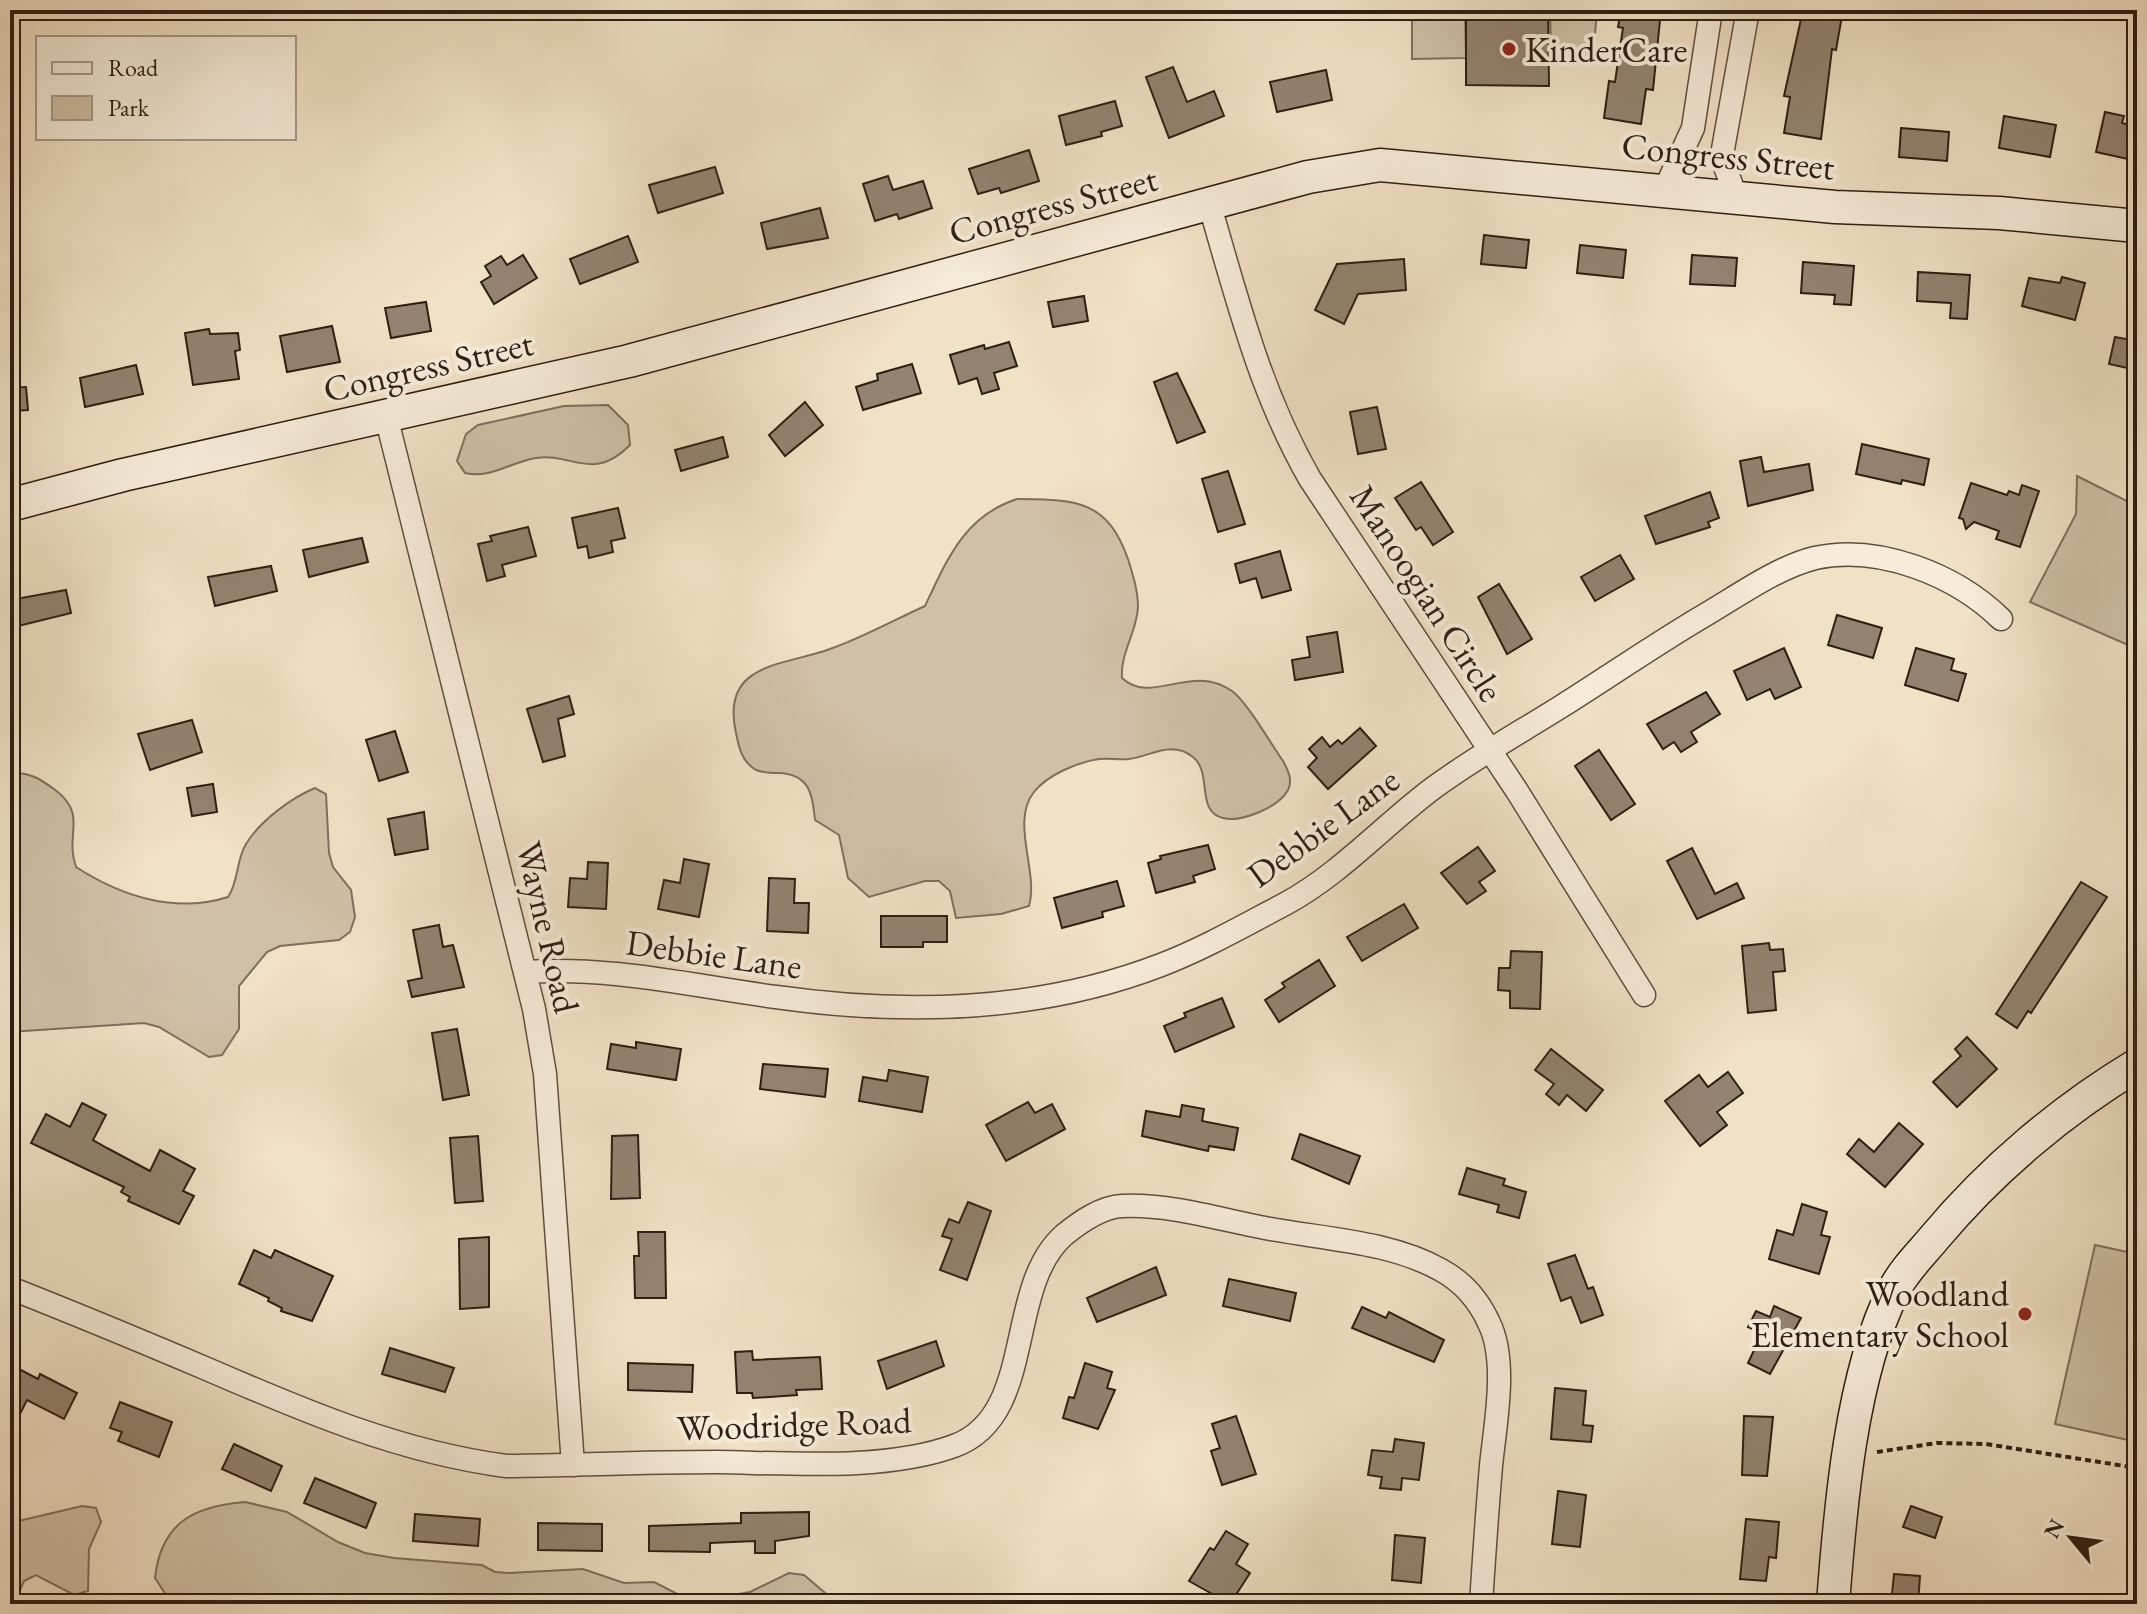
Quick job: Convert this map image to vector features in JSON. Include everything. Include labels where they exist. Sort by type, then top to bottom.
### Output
[{"type":"main road","name":"Congress Street","points":[[10,505],[123,475],[629,361],[1308,177],[1380,165],[1835,207],[1999,213],[2137,226]]},
{"type":"main road","points":[[1833,1604],[1863,1379],[1894,1290],[1964,1202],[2018,1152],[2110,1081],[2137,1065]]},
{"type":"street","points":[[1665,189],[1693,128],[1711,10]]},
{"type":"street","points":[[1736,197],[1724,164],[1723,149],[1748,10]]},
{"type":"street","name":"Manoogian Circle","points":[[1209,203],[1256,363],[1281,427],[1310,479],[1490,750],[1644,995]]},
{"type":"street","name":"Wayne Road","points":[[386,416],[526,972],[545,1074],[573,1465]]},
{"type":"street","name":"Debbie Lane","points":[[526,972],[563,969],[820,1003],[936,1008],[996,1003],[1131,975],[1164,963],[1300,895],[1435,788],[1490,750],[1673,634],[1814,559],[1862,556],[1905,563],[1979,598],[2001,619]]},
{"type":"street","name":"Woodridge Road","points":[[10,1288],[305,1411],[386,1441],[461,1460],[506,1466],[843,1462],[919,1455],[958,1445],[987,1426],[998,1408],[1039,1270],[1056,1243],[1084,1221],[1117,1207],[1198,1213],[1406,1257],[1443,1271],[1475,1298],[1493,1332],[1498,1392],[1481,1604]]},
{"type":"path","points":[[1851,1456],[1937,1443],[1986,1444],[2137,1468]]},
{"type":"green space","points":[[1412,10],[1465,10],[1466,58],[1412,59]]},
{"type":"green space","points":[[1550,10],[1597,10],[1593,58],[1551,55]]},
{"type":"green space","points":[[608,405],[628,425],[630,445],[605,462],[582,464],[549,457],[536,458],[492,472],[474,474],[465,473],[457,461],[466,434],[478,425],[564,406]]},
{"type":"green space","points":[[2077,476],[2137,506],[2137,649],[2030,602],[2076,514]]},
{"type":"green space","points":[[1017,499],[1072,503],[1099,514],[1110,524],[1128,559],[1138,601],[1122,678],[1146,688],[1202,681],[1217,683],[1232,691],[1252,714],[1283,761],[1289,775],[1288,790],[1277,802],[1259,812],[1239,818],[1223,818],[1209,808],[1199,764],[1185,752],[1169,749],[1129,759],[1091,761],[1073,766],[1047,780],[1027,804],[1024,818],[1031,878],[1029,906],[1001,914],[956,918],[950,891],[939,881],[925,881],[869,897],[848,878],[839,835],[815,820],[811,794],[803,782],[790,775],[756,770],[744,759],[737,739],[734,710],[737,692],[760,671],[842,645],[925,606],[950,556],[970,528],[983,516]]},
{"type":"green space","points":[[10,775],[30,775],[44,782],[65,798],[71,807],[76,867],[130,894],[168,903],[188,904],[228,897],[243,850],[252,835],[277,811],[315,788],[326,794],[329,853],[333,867],[351,890],[355,917],[350,932],[339,940],[280,946],[267,952],[239,986],[239,1029],[222,1055],[209,1057],[159,1027],[144,1023],[10,1032]]},
{"type":"green space","points":[[2095,1245],[2137,1254],[2137,1442],[2055,1424]]},
{"type":"green space","points":[[245,1502],[287,1512],[338,1542],[365,1553],[394,1558],[482,1565],[495,1572],[509,1573],[583,1569],[624,1583],[654,1582],[693,1602],[750,1592],[789,1573],[804,1575],[838,1604],[172,1604],[155,1578],[165,1543],[173,1530],[196,1513]]},
{"type":"green space","points":[[82,1506],[96,1508],[101,1522],[89,1549],[88,1591],[74,1595],[36,1575],[24,1581],[14,1604],[10,1604],[10,1523]]},
{"type":"building","points":[[1466,10],[1548,10],[1549,86],[1466,85]]},
{"type":"building","points":[[1621,10],[1661,10],[1653,90],[1646,89],[1641,124],[1604,118],[1609,81],[1615,82],[1623,28],[1618,27]]},
{"type":"building","points":[[1803,10],[1843,10],[1836,50],[1832,49],[1821,139],[1784,133],[1790,97],[1784,96]]},
{"type":"building","points":[[1173,67],[1187,102],[1214,91],[1224,116],[1169,138],[1146,77]]},
{"type":"building","points":[[1326,70],[1332,100],[1277,112],[1270,82]]},
{"type":"building","points":[[1115,101],[1122,126],[1101,132],[1102,136],[1066,145],[1059,116]]},
{"type":"building","points":[[2105,112],[2124,116],[2122,123],[2137,127],[2137,161],[2096,152]]},
{"type":"building","points":[[2004,116],[2056,125],[2050,157],[1999,148]]},
{"type":"building","points":[[1901,128],[1949,132],[1947,161],[1899,157]]},
{"type":"building","points":[[1029,150],[1039,181],[1001,193],[999,188],[978,194],[969,169]]},
{"type":"building","points":[[715,167],[723,193],[658,213],[649,185]]},
{"type":"building","points":[[888,176],[893,190],[923,181],[932,208],[899,219],[897,214],[875,221],[863,184]]},
{"type":"building","points":[[820,208],[828,238],[767,249],[761,223]]},
{"type":"building","points":[[1484,235],[1529,240],[1526,268],[1481,264]]},
{"type":"building","points":[[628,236],[638,262],[580,284],[570,259]]},
{"type":"building","points":[[1580,245],[1626,250],[1623,278],[1577,273]]},
{"type":"building","points":[[523,255],[537,278],[494,304],[481,282],[491,276],[485,266],[501,256],[507,265]]},
{"type":"building","points":[[1692,255],[1737,258],[1735,286],[1690,284]]},
{"type":"building","points":[[1404,259],[1406,290],[1358,294],[1344,324],[1315,310],[1337,264]]},
{"type":"building","points":[[1803,262],[1854,266],[1851,305],[1834,304],[1835,295],[1801,293]]},
{"type":"building","points":[[1918,272],[1970,275],[1967,319],[1950,318],[1951,303],[1917,301]]},
{"type":"building","points":[[2062,277],[2085,283],[2075,320],[2022,306],[2029,278],[2060,283]]},
{"type":"building","points":[[1084,296],[1088,321],[1053,327],[1048,302]]},
{"type":"building","points":[[426,302],[431,331],[391,338],[385,308]]},
{"type":"building","points":[[332,326],[340,362],[287,372],[280,336]]},
{"type":"building","points":[[209,329],[210,334],[238,333],[240,350],[235,351],[239,379],[193,385],[185,333]]},
{"type":"building","points":[[2115,337],[2137,341],[2137,370],[2109,364]]},
{"type":"building","points":[[1009,342],[1017,366],[994,373],[999,389],[982,394],[977,378],[959,384],[950,355],[984,345],[985,349]]},
{"type":"building","points":[[912,364],[921,393],[863,410],[856,387],[878,380],[877,374]]},
{"type":"building","points":[[136,365],[143,394],[85,407],[80,378]]},
{"type":"building","points":[[1177,373],[1205,432],[1177,443],[1154,382]]},
{"type":"building","points":[[26,387],[28,410],[10,411],[10,388]]},
{"type":"building","points":[[805,402],[823,425],[785,456],[769,435]]},
{"type":"building","points":[[1377,407],[1386,449],[1358,454],[1350,412]]},
{"type":"building","points":[[723,437],[728,457],[681,471],[675,450]]},
{"type":"building","points":[[1862,444],[1929,459],[1924,485],[1902,480],[1901,484],[1856,474]]},
{"type":"building","points":[[1761,457],[1764,472],[1809,464],[1813,490],[1748,506],[1740,461]]},
{"type":"building","points":[[1228,471],[1245,524],[1218,532],[1202,479]]},
{"type":"building","points":[[1421,482],[1453,532],[1433,545],[1421,527],[1416,530],[1395,498]]},
{"type":"building","points":[[1971,483],[2007,495],[2009,491],[2019,495],[2022,485],[2039,491],[2020,547],[1996,539],[1999,531],[1974,522],[1966,529],[1963,519],[1959,518]]},
{"type":"building","points":[[1710,492],[1719,518],[1708,522],[1710,527],[1656,544],[1645,516]]},
{"type":"building","points":[[618,508],[625,538],[611,541],[613,552],[589,558],[587,546],[578,548],[572,518]]},
{"type":"building","points":[[528,527],[536,556],[502,565],[505,576],[487,581],[478,544],[492,541],[490,536]]},
{"type":"building","points":[[362,538],[368,562],[309,577],[303,550]]},
{"type":"building","points":[[1280,551],[1291,590],[1262,598],[1256,578],[1240,583],[1235,564]]},
{"type":"building","points":[[1620,555],[1634,579],[1595,601],[1581,577]]},
{"type":"building","points":[[271,566],[277,591],[215,606],[208,577]]},
{"type":"building","points":[[1499,584],[1532,639],[1507,654],[1478,597]]},
{"type":"building","points":[[66,590],[71,613],[10,628],[10,600]]},
{"type":"building","points":[[1837,615],[1882,628],[1873,658],[1828,645]]},
{"type":"building","points":[[1337,632],[1343,672],[1295,680],[1292,660],[1310,657],[1307,637]]},
{"type":"building","points":[[1784,648],[1801,687],[1775,699],[1770,689],[1747,700],[1734,671]]},
{"type":"building","points":[[1916,648],[1954,659],[1951,670],[1966,674],[1958,701],[1905,685]]},
{"type":"building","points":[[1706,692],[1720,714],[1691,732],[1697,742],[1681,752],[1674,742],[1663,749],[1647,724]]},
{"type":"building","points":[[569,696],[574,714],[558,719],[565,756],[543,762],[527,709]]},
{"type":"building","points":[[192,720],[202,752],[150,770],[138,734]]},
{"type":"building","points":[[1360,728],[1376,746],[1328,789],[1308,767],[1317,758],[1309,749],[1322,737],[1330,747],[1338,740],[1342,744]]},
{"type":"building","points":[[395,731],[408,772],[379,781],[366,740]]},
{"type":"building","points":[[1599,750],[1635,804],[1611,820],[1575,766]]},
{"type":"building","points":[[213,784],[217,812],[192,816],[187,788]]},
{"type":"building","points":[[424,812],[428,849],[395,855],[388,819]]},
{"type":"building","points":[[1208,845],[1215,869],[1193,876],[1195,882],[1156,893],[1148,863],[1161,859],[1160,856]]},
{"type":"building","points":[[1478,847],[1495,871],[1479,882],[1486,891],[1467,904],[1441,873]]},
{"type":"building","points":[[1692,848],[1715,894],[1737,883],[1744,898],[1697,919],[1667,861]]},
{"type":"building","points":[[684,859],[709,864],[699,917],[658,909],[664,880],[680,883]]},
{"type":"building","points":[[588,862],[608,863],[606,909],[568,907],[570,878],[587,879]]},
{"type":"building","points":[[769,878],[795,879],[794,903],[809,903],[808,933],[767,931]]},
{"type":"building","points":[[1117,881],[1124,906],[1102,912],[1103,917],[1062,928],[1054,898]]},
{"type":"building","points":[[2081,882],[2107,897],[2031,1013],[2028,1011],[2017,1028],[1996,1014]]},
{"type":"building","points":[[1404,904],[1418,928],[1362,961],[1347,937]]},
{"type":"building","points":[[881,916],[947,916],[947,942],[923,942],[923,947],[881,947]]},
{"type":"building","points":[[439,925],[443,947],[453,945],[464,987],[412,997],[408,981],[422,978],[413,930]]},
{"type":"building","points":[[1769,943],[1770,950],[1783,949],[1785,971],[1773,972],[1776,1010],[1748,1013],[1742,946]]},
{"type":"building","points":[[1511,951],[1542,952],[1540,1009],[1510,1008],[1510,991],[1498,990],[1499,968],[1510,968]]},
{"type":"building","points":[[1319,960],[1335,986],[1279,1022],[1265,1000],[1285,987],[1282,983]]},
{"type":"building","points":[[1222,998],[1234,1027],[1175,1052],[1164,1026],[1186,1017],[1184,1013]]},
{"type":"building","points":[[457,1029],[469,1095],[443,1100],[432,1033]]},
{"type":"building","points":[[1967,1037],[1997,1069],[1957,1107],[1933,1082],[1961,1056],[1955,1049]]},
{"type":"building","points":[[636,1042],[681,1049],[676,1080],[607,1069],[611,1044],[636,1048]]},
{"type":"building","points":[[1551,1049],[1603,1090],[1586,1111],[1567,1095],[1559,1105],[1546,1094],[1554,1084],[1535,1070]]},
{"type":"building","points":[[763,1064],[828,1069],[825,1097],[760,1089]]},
{"type":"building","points":[[889,1070],[928,1077],[922,1112],[859,1101],[863,1077],[887,1081]]},
{"type":"building","points":[[1728,1072],[1743,1093],[1717,1112],[1727,1125],[1700,1146],[1665,1101],[1699,1075],[1708,1087]]},
{"type":"building","points":[[1028,1102],[1035,1113],[1052,1104],[1065,1129],[1006,1161],[986,1125]]},
{"type":"building","points":[[82,1103],[106,1115],[93,1140],[150,1171],[160,1150],[195,1169],[183,1191],[194,1196],[179,1224],[128,1201],[130,1197],[121,1192],[124,1187],[31,1143],[46,1114],[70,1127]]},
{"type":"building","points":[[1182,1105],[1204,1109],[1202,1121],[1238,1128],[1234,1150],[1209,1146],[1208,1151],[1142,1136],[1146,1111],[1180,1117]]},
{"type":"building","points":[[1899,1123],[1923,1144],[1885,1187],[1847,1154],[1859,1139],[1874,1152]]},
{"type":"building","points":[[1300,1134],[1360,1156],[1349,1184],[1292,1159]]},
{"type":"building","points":[[638,1135],[640,1198],[611,1199],[612,1136]]},
{"type":"building","points":[[478,1136],[483,1201],[455,1203],[450,1138]]},
{"type":"building","points":[[1467,1168],[1505,1179],[1503,1185],[1526,1192],[1519,1218],[1497,1212],[1499,1205],[1459,1194]]},
{"type":"building","points":[[968,1202],[991,1211],[967,1280],[940,1270],[952,1239],[942,1236],[949,1219],[959,1223]]},
{"type":"building","points":[[1802,1204],[1827,1212],[1821,1235],[1830,1237],[1819,1274],[1769,1259],[1777,1230],[1793,1235]]},
{"type":"building","points":[[638,1232],[665,1232],[666,1298],[635,1298],[634,1256],[639,1256]]},
{"type":"building","points":[[489,1237],[489,1307],[460,1309],[459,1239]]},
{"type":"building","points":[[254,1250],[271,1258],[275,1250],[333,1276],[312,1321],[281,1311],[282,1308],[268,1301],[269,1298],[239,1284]]},
{"type":"building","points":[[1575,1255],[1588,1289],[1593,1287],[1603,1315],[1581,1323],[1571,1297],[1561,1301],[1548,1264]]},
{"type":"building","points":[[1156,1267],[1166,1295],[1097,1322],[1087,1298]]},
{"type":"building","points":[[1229,1279],[1296,1293],[1290,1321],[1223,1306]]},
{"type":"building","points":[[1774,1306],[1801,1318],[1770,1374],[1748,1363],[1762,1333],[1748,1327],[1756,1311],[1770,1317]]},
{"type":"building","points":[[1362,1307],[1386,1318],[1389,1312],[1444,1340],[1434,1362],[1352,1328]]},
{"type":"building","points":[[936,1341],[944,1366],[887,1389],[878,1361]]},
{"type":"building","points":[[390,1348],[454,1368],[445,1392],[382,1374]]},
{"type":"building","points":[[752,1351],[753,1360],[820,1357],[822,1389],[796,1390],[797,1395],[753,1398],[752,1393],[737,1393],[735,1352]]},
{"type":"building","points":[[628,1363],[693,1365],[692,1392],[628,1390]]},
{"type":"building","points":[[1085,1363],[1112,1372],[1107,1388],[1115,1390],[1098,1429],[1063,1418],[1069,1397],[1074,1398]]},
{"type":"building","points":[[19,1369],[38,1379],[40,1374],[77,1393],[64,1419],[27,1400],[10,1434],[10,1387]]},
{"type":"building","points":[[1555,1388],[1586,1391],[1583,1425],[1593,1426],[1591,1442],[1551,1439]]},
{"type":"building","points":[[120,1402],[172,1422],[159,1457],[118,1441],[122,1432],[110,1428]]},
{"type":"building","points":[[1236,1416],[1256,1474],[1222,1485],[1211,1451],[1220,1448],[1212,1424]]},
{"type":"building","points":[[1744,1416],[1773,1417],[1767,1476],[1742,1475]]},
{"type":"building","points":[[1395,1439],[1424,1443],[1419,1480],[1402,1478],[1401,1490],[1380,1488],[1382,1477],[1368,1475],[1372,1450],[1393,1452]]},
{"type":"building","points":[[234,1444],[282,1466],[271,1491],[222,1469]]},
{"type":"building","points":[[315,1478],[376,1503],[366,1528],[304,1503]]},
{"type":"building","points":[[1558,1491],[1586,1495],[1580,1547],[1552,1544]]},
{"type":"building","points":[[1911,1506],[1942,1517],[1935,1538],[1903,1527]]},
{"type":"building","points":[[809,1512],[809,1536],[775,1541],[775,1553],[755,1553],[755,1541],[710,1543],[710,1552],[649,1551],[649,1526],[741,1523],[741,1513]]},
{"type":"building","points":[[415,1514],[480,1519],[478,1546],[413,1541]]},
{"type":"building","points":[[1746,1519],[1779,1522],[1776,1558],[1769,1557],[1766,1581],[1740,1579]]},
{"type":"building","points":[[538,1523],[602,1524],[602,1551],[538,1550]]},
{"type":"building","points":[[1226,1531],[1248,1544],[1236,1564],[1250,1573],[1230,1604],[1189,1581],[1210,1548],[1214,1550]]},
{"type":"building","points":[[1395,1535],[1425,1538],[1421,1583],[1392,1580]]},
{"type":"building","points":[[1894,1574],[1920,1576],[1918,1604],[1891,1604]]},
{"type":"place","name":"KinderCare","points":[[1509,49]]},
{"type":"place","name":"Woodland Elementary School","points":[[2025,1314]]}]
